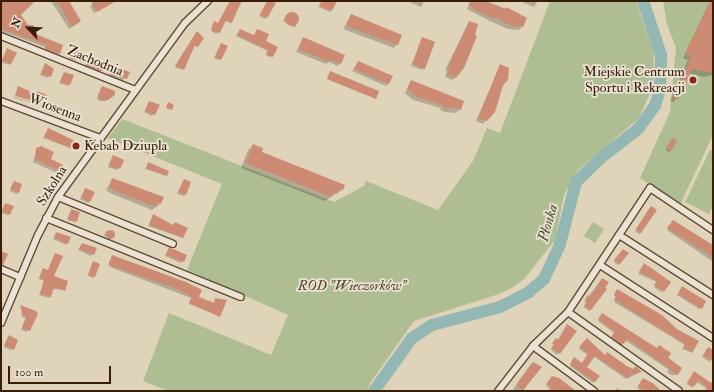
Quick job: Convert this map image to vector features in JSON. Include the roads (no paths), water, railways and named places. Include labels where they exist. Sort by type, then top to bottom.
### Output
[{"type":"street","name":"Szkolna","points":[[1,323],[46,218],[58,197],[185,23],[208,1]]},
{"type":"street","name":"Zachodnia","points":[[1,36],[135,90]]},
{"type":"street","name":"Wiosenna","points":[[1,101],[100,138]]},
{"type":"street","points":[[498,391],[533,346],[568,312],[650,188],[713,230]]},
{"type":"street","points":[[58,197],[173,244]]},
{"type":"street","points":[[46,218],[241,297]]},
{"type":"street","points":[[619,235],[713,295]]},
{"type":"street","points":[[600,265],[713,338]]},
{"type":"street","points":[[1,269],[20,277]]},
{"type":"street","points":[[568,312],[680,391]]},
{"type":"street","points":[[533,346],[594,391]]},
{"type":"waterway","name":"Płonka","points":[[374,391],[412,338],[432,325],[500,307],[529,292],[544,279],[560,244],[576,182],[602,157],[638,129],[655,106],[660,90],[661,55],[643,1]]},
{"type":"place","name":"Miejskie Centrum Sportu i Rekreacji","points":[[693,80]]},
{"type":"place","name":"Kebab Dziupla","points":[[76,146]]},
{"type":"park label","name":"ROD \"Wieczorków\"","points":[[352,286]]}]
